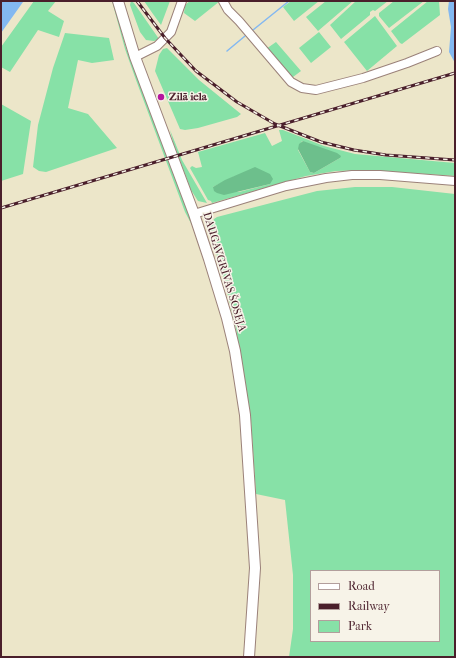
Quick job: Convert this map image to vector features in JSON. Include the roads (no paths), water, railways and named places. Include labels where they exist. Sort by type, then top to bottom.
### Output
[{"type":"main road","name":"DAUGAVGRĪVAS ŠOSEJA","points":[[118,1],[135,57],[194,214],[214,274],[235,352],[245,415],[255,568],[249,657]]},
{"type":"street","points":[[135,57],[157,46],[171,32],[182,1]]},
{"type":"street","points":[[223,1],[228,10],[291,82],[302,88],[316,90],[363,78],[437,51]]},
{"type":"street","points":[[194,214],[286,186],[326,178],[352,175],[380,175],[455,181]]},
{"type":"water","points":[[1,1],[25,1],[1,33]]},
{"type":"water","points":[[449,1],[455,1],[455,63],[449,52],[451,27],[448,9]]},
{"type":"waterway","points":[[253,30],[289,1]]},
{"type":"waterway","points":[[227,51],[245,36]]},
{"type":"railway","points":[[137,1],[165,38],[196,71],[237,102],[275,124],[321,142],[354,150],[386,155],[455,160]]},
{"type":"railway","points":[[1,208],[455,73]]},
{"type":"place","name":"Zilā iela","points":[[161,97]]}]
